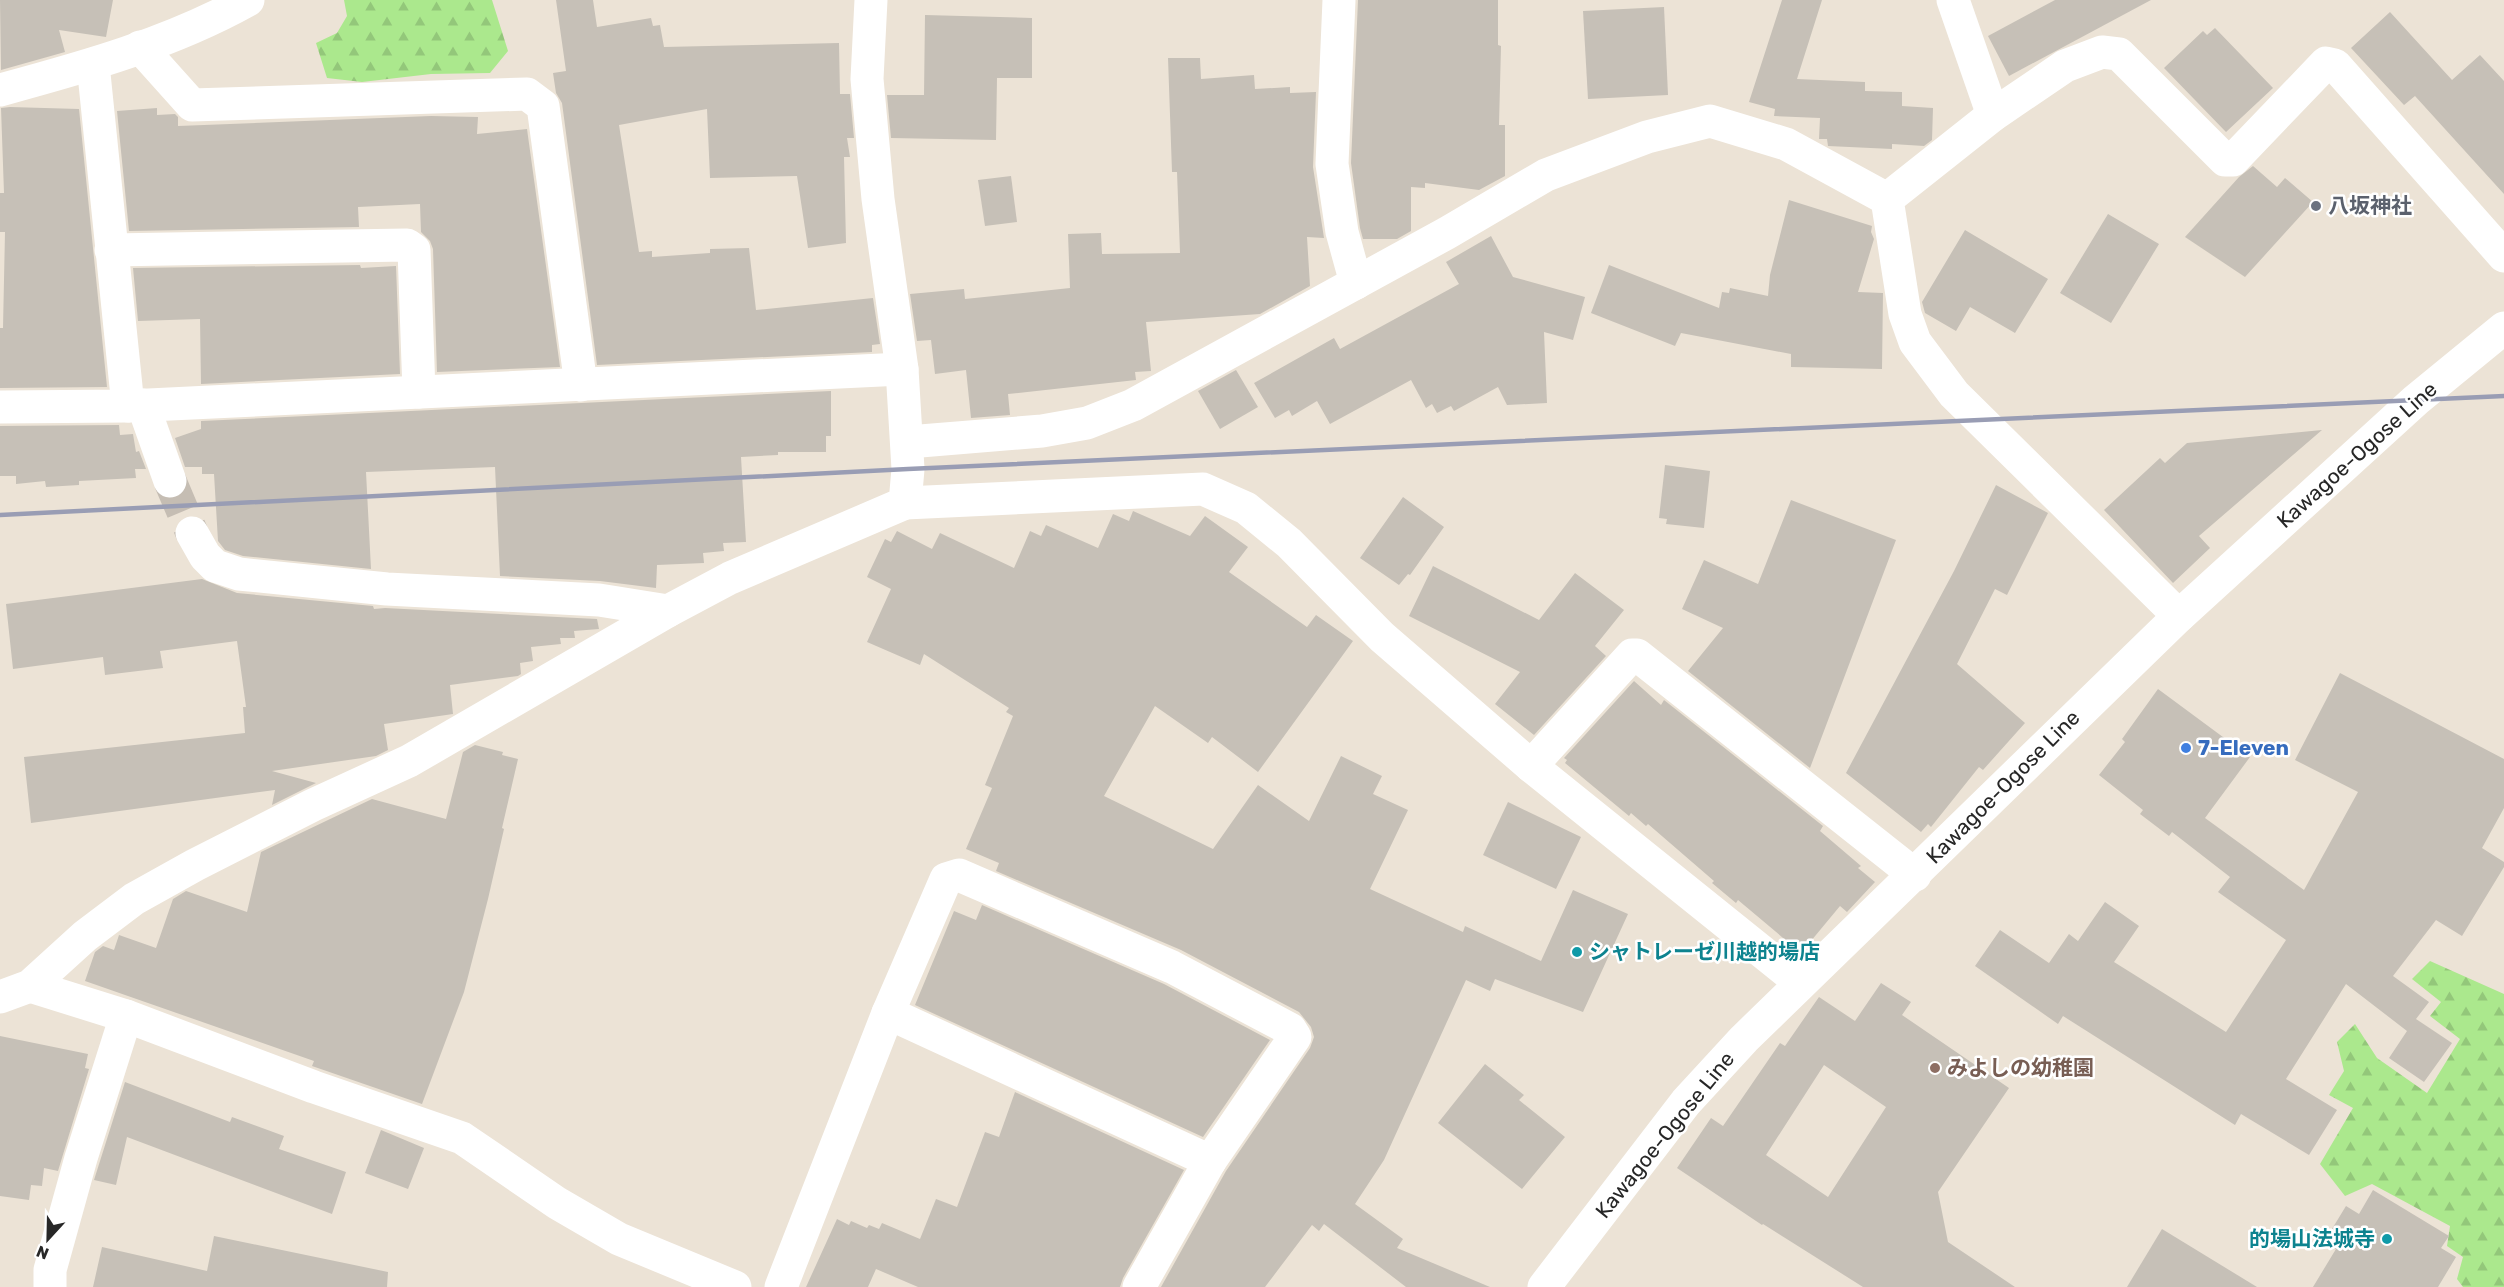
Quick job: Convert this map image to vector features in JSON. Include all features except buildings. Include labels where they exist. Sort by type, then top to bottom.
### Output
[{"type":"street","points":[[0,90],[93,64],[140,47],[212,10],[248,0]]},
{"type":"street","points":[[872,0],[867,79],[878,199],[902,369],[908,442],[905,503]]},
{"type":"street","points":[[1339,0],[1332,164],[1342,232],[1356,283]]},
{"type":"street","points":[[1953,0],[1993,115]]},
{"type":"street","points":[[140,47],[192,105],[527,94],[543,106],[582,385]]},
{"type":"street","points":[[1887,199],[1993,115],[2064,66],[2102,52],[2119,54],[2225,160],[2233,160],[2326,63],[2335,64],[2504,256]]},
{"type":"street","points":[[93,64],[111,250],[136,406],[170,481]]},
{"type":"street","points":[[908,442],[1042,431],[1087,423],[1133,405],[1356,283],[1546,175],[1647,137],[1710,121],[1786,144],[1887,199]]},
{"type":"street","points":[[1887,199],[1905,314],[1916,342],[1954,394],[2179,616]]},
{"type":"street","points":[[111,250],[407,245],[414,250],[419,392]]},
{"type":"street","name":"Kawagoe-Ogose Line","points":[[1545,1287],[1686,1102],[1744,1039],[2179,616],[2416,399],[2504,328]]},
{"type":"street","points":[[0,407],[136,406],[902,369]]},
{"type":"street","points":[[0,997],[30,986],[85,936],[134,899],[313,805],[409,761],[668,610],[730,578],[905,503],[1203,489],[1246,508],[1289,543],[1382,637],[1531,766],[1801,983]]},
{"type":"street","points":[[192,533],[205,556],[215,566],[239,574],[387,589],[599,600],[668,610]]},
{"type":"street","points":[[1531,766],[1632,655],[1637,655],[1915,875]]},
{"type":"street","points":[[781,1287],[888,1013],[946,879],[959,875],[1172,967],[1290,1029],[1295,1037],[1210,1161],[1139,1287]]},
{"type":"street","points":[[30,986],[126,1016],[314,1087],[462,1138],[557,1203],[619,1239],[735,1287]]},
{"type":"street","points":[[888,1013],[1210,1161]]},
{"type":"street","points":[[50,1287],[50,1270],[81,1158],[126,1016]]},
{"type":"green space","points":[[344,0],[492,0],[508,51],[490,73],[431,74],[362,82],[327,78],[316,43],[337,33],[347,16]]},
{"type":"green space","points":[[2430,961],[2504,994],[2504,1287],[2463,1287],[2457,1279],[2463,1257],[2447,1246],[2450,1226],[2372,1184],[2345,1196],[2320,1164],[2353,1108],[2329,1095],[2344,1071],[2337,1042],[2355,1024],[2377,1058],[2427,1093],[2460,1039],[2430,1016],[2441,1002],[2412,979]]},
{"type":"tunnel","points":[[170,481],[192,533]]},
{"type":"railway","points":[[0,515],[908,469],[2504,396]]},
{"type":"place","name":"八坂神社","points":[[2316,206]]},
{"type":"place","name":"7-Eleven","points":[[2186,748]]},
{"type":"place","name":"シャトレーゼ川越的場店","points":[[1577,952]]},
{"type":"place","name":"みよしの幼稚園","points":[[1935,1068]]},
{"type":"place","name":"的場山法城寺","points":[[2387,1239]]}]
